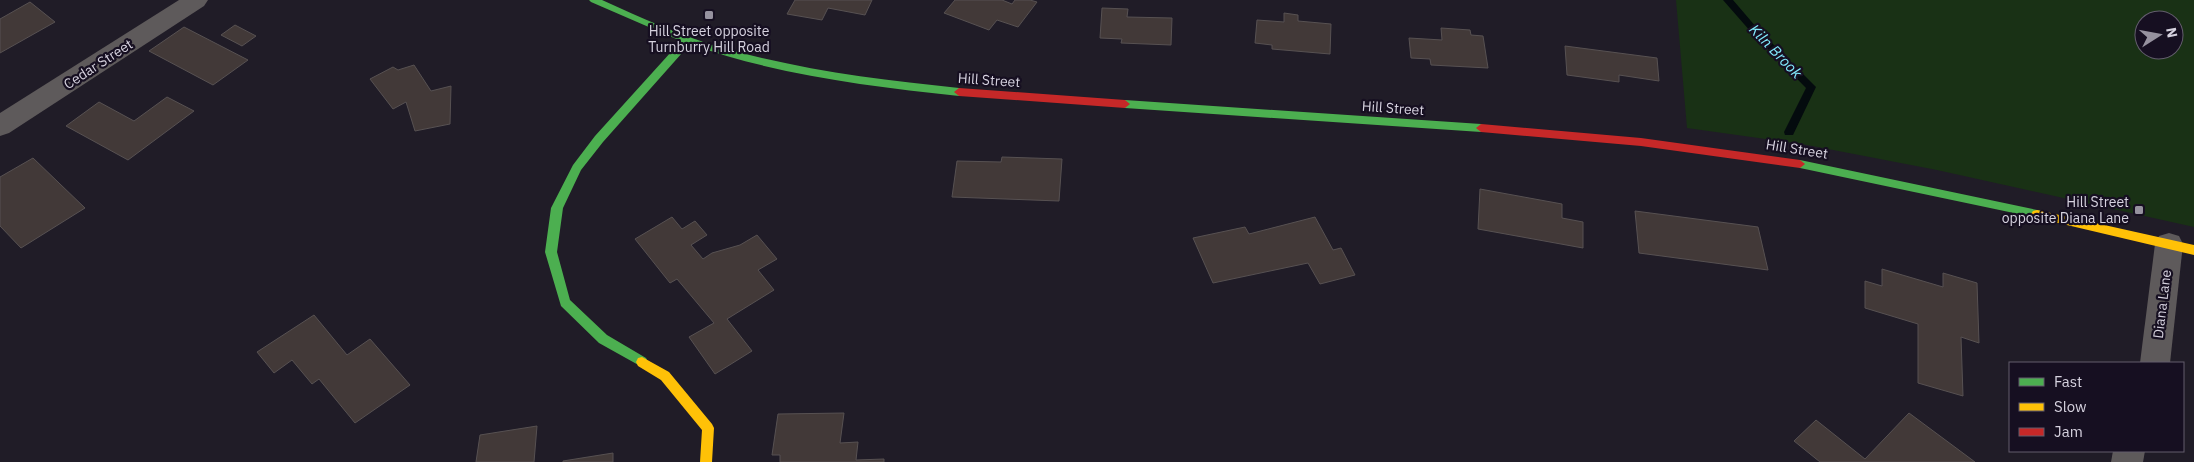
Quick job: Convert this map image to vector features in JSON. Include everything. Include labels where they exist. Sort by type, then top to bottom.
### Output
[{"type":"street","name":"Cedar Street","points":[[0,126],[196,0]]},
{"type":"street","name":"Hill Street","points":[[594,0],[687,41],[742,58],[792,70],[903,88],[1573,136],[1691,147],[1836,171],[1934,190],[2182,247]]},
{"type":"street","points":[[687,41],[599,139],[577,168],[556,208],[552,252],[565,303],[603,339],[665,376],[708,428],[706,462]]},
{"type":"street","name":"Diana Lane","points":[[2155,362],[2182,247]]},
{"type":"green space","points":[[1676,0],[2194,0],[2194,227],[1937,170],[1802,144],[1687,128]]},
{"type":"building","points":[[795,0],[872,0],[865,15],[828,8],[822,20],[787,14]]},
{"type":"building","points":[[955,0],[1002,0],[1012,4],[1015,0],[1037,2],[1018,27],[997,20],[989,30],[944,13]]},
{"type":"building","points":[[30,2],[55,22],[0,53],[0,19]]},
{"type":"building","points":[[1102,8],[1128,9],[1127,17],[1172,18],[1171,45],[1121,43],[1122,39],[1100,38]]},
{"type":"building","points":[[1284,13],[1298,15],[1298,21],[1331,24],[1330,54],[1272,49],[1272,45],[1255,43],[1257,20],[1284,22]]},
{"type":"building","points":[[235,25],[256,36],[242,46],[221,35]]},
{"type":"building","points":[[184,27],[248,60],[213,85],[149,51]]},
{"type":"building","points":[[1441,28],[1470,30],[1471,35],[1483,36],[1488,68],[1431,65],[1430,59],[1411,58],[1409,38],[1442,40]]},
{"type":"building","points":[[1565,46],[1657,58],[1659,81],[1619,75],[1619,82],[1567,75]]},
{"type":"building","points":[[414,65],[431,91],[451,86],[450,124],[415,131],[406,102],[393,109],[370,79],[393,67],[398,70]]},
{"type":"building","points":[[167,97],[194,111],[128,160],[66,126],[99,102],[134,121]]},
{"type":"building","points":[[1002,157],[1062,159],[1059,201],[952,197],[957,161],[1001,162]]},
{"type":"building","points":[[33,158],[85,208],[21,248],[0,226],[0,177]]},
{"type":"building","points":[[1480,189],[1562,204],[1562,218],[1583,222],[1583,248],[1478,229]]},
{"type":"building","points":[[1635,211],[1758,227],[1768,270],[1639,253]]},
{"type":"building","points":[[672,217],[682,229],[695,221],[707,235],[691,245],[703,259],[712,253],[740,245],[757,235],[777,259],[758,270],[774,290],[727,319],[752,351],[715,374],[689,337],[714,323],[677,279],[670,283],[635,239]]},
{"type":"building","points":[[1315,217],[1333,250],[1341,248],[1355,275],[1320,284],[1308,263],[1213,283],[1193,238],[1245,227],[1249,234]]},
{"type":"building","points":[[1882,269],[1943,287],[1943,273],[1977,283],[1979,343],[1961,337],[1963,396],[1918,383],[1918,324],[1865,308],[1865,281],[1882,286]]},
{"type":"building","points":[[314,315],[347,355],[370,339],[410,385],[355,423],[319,379],[312,384],[292,360],[274,373],[257,352]]},
{"type":"building","points":[[844,413],[840,443],[858,442],[856,460],[884,459],[884,462],[780,462],[780,455],[772,455],[778,414]]},
{"type":"building","points":[[1909,413],[1975,462],[1820,462],[1794,441],[1816,420],[1865,459]]},
{"type":"building","points":[[537,426],[534,462],[476,462],[480,435]]},
{"type":"building","points":[[613,453],[613,462],[563,462],[563,461]]},
{"type":"waterway","name":"Kiln Brook","points":[[1728,0],[1754,30],[1811,87],[1789,132]]},
{"type":"traffic: fast","points":[[594,0],[688,40],[750,59],[839,77],[959,92]]},
{"type":"traffic: fast","points":[[642,362],[603,339],[565,303],[551,252],[557,208],[577,168],[599,139],[687,41]]},
{"type":"traffic: fast","points":[[1125,104],[1481,128]]},
{"type":"traffic: fast","points":[[1800,164],[2037,214]]},
{"type":"traffic: slow","points":[[2037,214],[2194,250]]},
{"type":"traffic: slow","points":[[642,362],[665,376],[708,428],[706,462]]},
{"type":"traffic: jam","points":[[959,92],[1125,104]]},
{"type":"traffic: jam","points":[[1481,128],[1641,142],[1800,164]]},
{"type":"place","name":"Hill Street opposite Turnburry Hill Road","points":[[709,15]]},
{"type":"place","name":"Hill Street opposite Diana Lane","points":[[2139,210]]}]
